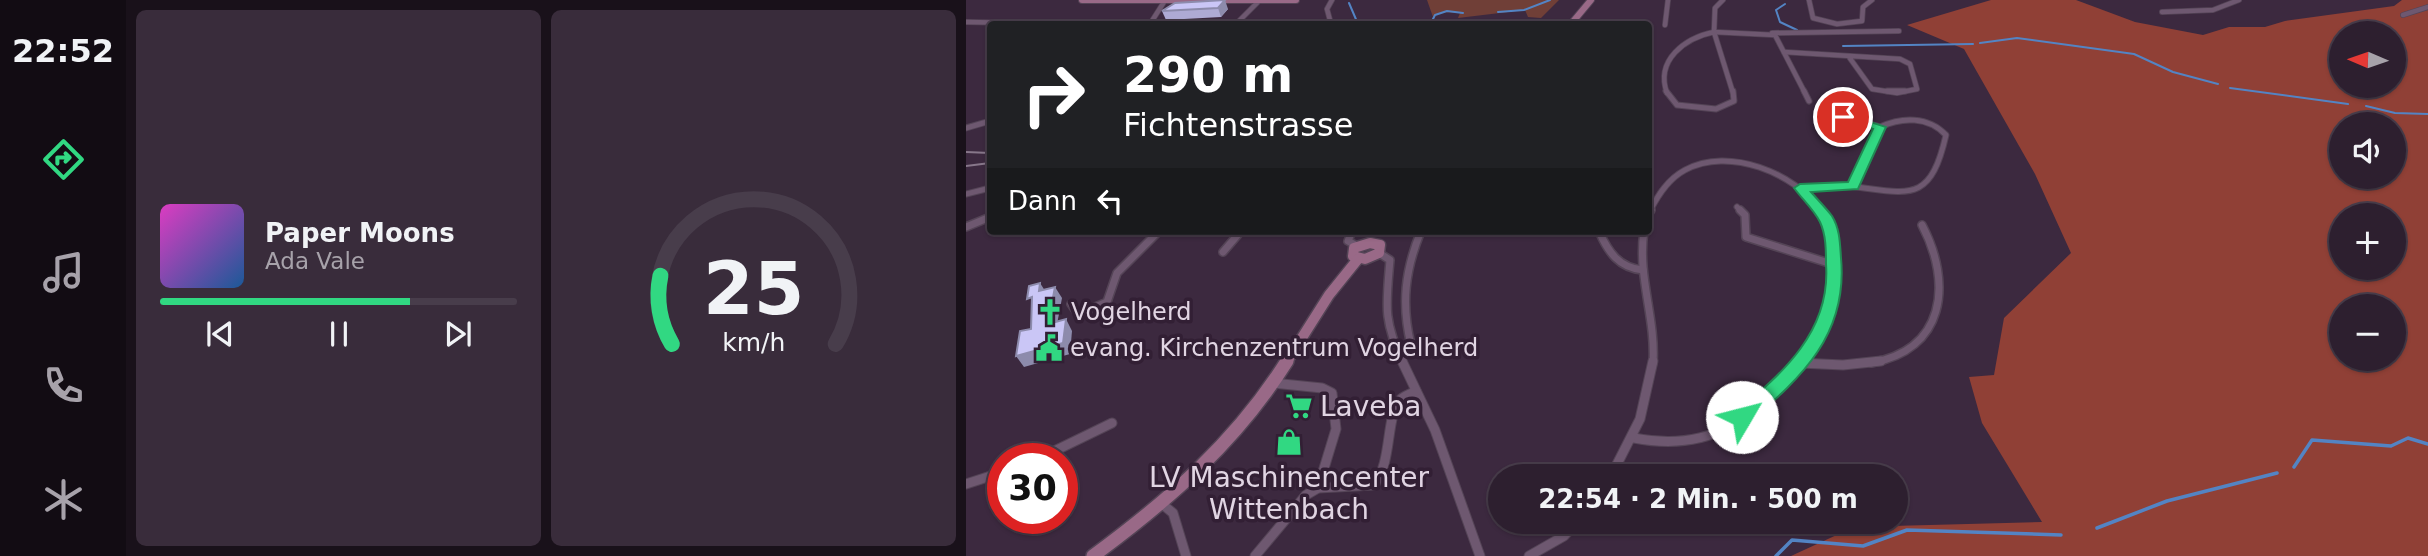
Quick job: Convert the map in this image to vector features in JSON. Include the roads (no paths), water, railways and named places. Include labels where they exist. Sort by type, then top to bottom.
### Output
[{"type":"main road","points":[[1082,0],[1296,0]]},
{"type":"main road","points":[[1574,21],[1591,0]]},
{"type":"main road","points":[[1093,556],[1162,504],[1229,441],[1273,383],[1357,252],[1370,243],[1373,235]]},
{"type":"main road","points":[[1357,252],[1379,253],[1380,246],[1370,243]]},
{"type":"street","points":[[1330,21],[1327,9],[1332,0]]},
{"type":"street","points":[[1665,25],[1668,0]]},
{"type":"street","points":[[1723,0],[1714,11],[1714,32],[1714,43],[1728,74],[1734,101],[1716,109],[1677,105],[1665,87],[1667,60],[1693,36],[1714,32],[1899,31]]},
{"type":"street","points":[[1809,0],[1813,18],[1844,23],[1861,21],[1863,7],[1872,0]]},
{"type":"street","points":[[2162,12],[2205,12],[2228,7],[2239,0]]},
{"type":"street","points":[[1239,21],[1259,1]]},
{"type":"street","points":[[1152,21],[1164,2]]},
{"type":"street","points":[[2403,15],[2428,6]]},
{"type":"street","points":[[966,22],[987,22]]},
{"type":"street","points":[[1772,33],[1809,101]]},
{"type":"street","points":[[1784,52],[1907,61],[1913,69],[1917,89],[1902,93],[1872,89],[1849,57]]},
{"type":"street","points":[[1800,188],[1853,186],[1893,194],[1910,192],[1923,187],[1938,168],[1945,149],[1946,135],[1942,129],[1927,123],[1903,120],[1880,127],[1843,117]]},
{"type":"street","points":[[966,128],[987,122]]},
{"type":"street","points":[[1853,186],[1880,127]]},
{"type":"street","points":[[1634,438],[1681,445],[1707,441],[1762,404],[1800,363],[1819,337],[1830,312],[1835,265],[1832,236],[1826,219],[1800,188],[1780,176],[1731,160],[1702,163],[1685,169],[1666,184],[1652,208]]},
{"type":"street","points":[[966,194],[987,189]]},
{"type":"street","points":[[1737,208],[1745,215],[1746,237],[1835,265]]},
{"type":"street","points":[[966,227],[987,218]]},
{"type":"street","points":[[1800,363],[1850,366],[1871,364],[1896,357],[1924,340],[1933,325],[1940,288],[1937,265],[1922,225]]},
{"type":"street","points":[[1072,304],[1078,314],[1107,302],[1117,273],[1155,235]]},
{"type":"street","points":[[1223,252],[1238,235]]},
{"type":"street","points":[[1350,235],[1348,241],[1357,252]]},
{"type":"street","points":[[1411,345],[1402,299],[1420,235]]},
{"type":"street","points":[[1601,235],[1618,262],[1630,269],[1643,270]]},
{"type":"street","points":[[1618,464],[1634,438],[1654,367],[1654,337],[1641,253],[1643,235]]},
{"type":"street","points":[[1379,253],[1390,260],[1385,311],[1390,335],[1435,430],[1480,556]]},
{"type":"street","points":[[1387,281],[1406,279]]},
{"type":"street","points":[[1273,383],[1322,388],[1332,393],[1338,405],[1338,428],[1318,488]]},
{"type":"street","points":[[1255,556],[1306,495],[1318,488],[1374,485],[1383,474],[1396,409],[1401,399],[1416,391]]},
{"type":"street","points":[[1071,443],[1112,423]]},
{"type":"street","points":[[966,484],[987,477]]},
{"type":"street","points":[[1162,504],[1172,513],[1186,556]]},
{"type":"street","points":[[1529,556],[1566,534]]},
{"type":"waterway","points":[[1498,12],[1524,10],[1550,0]]},
{"type":"waterway","points":[[1349,3],[1357,21]]},
{"type":"waterway","points":[[1785,4],[1776,10],[1780,22],[1797,30]]},
{"type":"waterway","points":[[1432,21],[1435,15],[1447,11],[1463,13]]},
{"type":"waterway","points":[[1980,43],[2017,38],[2134,54],[2173,72],[2218,84]]},
{"type":"waterway","points":[[1843,46],[1973,44]]},
{"type":"waterway","points":[[2230,88],[2348,104]]},
{"type":"waterway","points":[[2366,106],[2395,113],[2428,114]]},
{"type":"waterway","points":[[2294,467],[2312,440],[2391,446],[2408,438],[2428,444]]},
{"type":"waterway","points":[[2097,528],[2167,501],[2277,473]]},
{"type":"waterway","points":[[1776,556],[1792,540],[1863,546],[1907,530],[2061,535]]},
{"type":"railway","points":[[966,152],[987,153]]},
{"type":"railway","points":[[966,166],[987,163]]},
{"type":"place","name":"Vogelherd","points":[[1050,312]]},
{"type":"place","name":"evang. Kirchenzentrum Vogelherd","points":[[1049,348]]},
{"type":"place","name":"Laveba","points":[[1299,406]]},
{"type":"place","name":"LV Maschinencenter Wittenbach","points":[[1289,442]]}]
